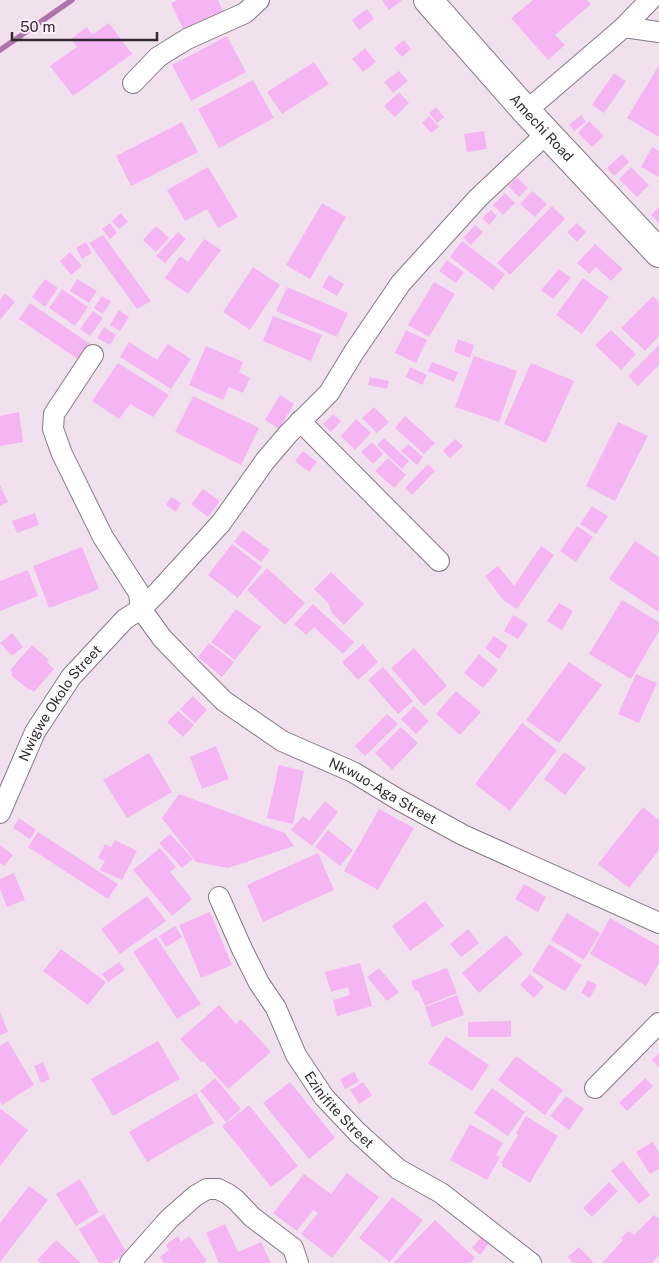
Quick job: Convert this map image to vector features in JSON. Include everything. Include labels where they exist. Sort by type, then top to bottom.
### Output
[{"type":"main road","name":"Amechi Road","points":[[428,0],[546,134],[659,253]]},
{"type":"street","points":[[133,83],[158,57],[187,39],[245,13],[259,0]]},
{"type":"street","points":[[526,111],[624,28],[650,0]]},
{"type":"street","points":[[624,28],[659,32]]},
{"type":"street","name":"Nwigwe Okolo Street","points":[[0,813],[35,732],[72,677],[124,619],[141,609],[221,523],[265,461],[300,421],[329,393],[401,283],[478,198],[546,134]]},
{"type":"street","name":"Nkwuo-Aga Street","points":[[93,355],[54,414],[53,429],[62,454],[103,537],[139,593],[141,609],[162,638],[224,701],[282,741],[353,772],[463,836],[659,923]]},
{"type":"street","points":[[300,421],[439,561]]},
{"type":"street","name":"Ezinifite Street","points":[[219,897],[259,983],[276,1008],[296,1055],[324,1096],[357,1132],[398,1169],[441,1193],[531,1263]]},
{"type":"street","points":[[595,1088],[659,1023]]},
{"type":"street","points":[[130,1263],[169,1219],[206,1189],[218,1190],[236,1200],[252,1217],[293,1248],[298,1263]]},
{"type":"building","points":[[177,0],[218,0],[223,11],[183,29],[171,3]]},
{"type":"building","points":[[382,0],[402,0],[389,10]]},
{"type":"building","points":[[533,0],[587,0],[591,4],[555,35],[565,45],[548,60],[511,18]]},
{"type":"building","points":[[367,9],[374,19],[359,30],[352,20]]},
{"type":"building","points":[[109,23],[132,54],[73,96],[50,66],[77,47],[71,39],[87,27],[92,35]]},
{"type":"building","points":[[227,36],[246,72],[191,101],[172,65]]},
{"type":"building","points":[[404,40],[411,49],[402,57],[394,48]]},
{"type":"building","points":[[365,48],[376,62],[363,72],[352,59]]},
{"type":"building","points":[[314,62],[329,84],[282,114],[267,92]]},
{"type":"building","points":[[659,65],[659,137],[627,118]]},
{"type":"building","points":[[399,71],[408,81],[393,93],[384,82]]},
{"type":"building","points":[[614,73],[626,81],[604,113],[592,105]]},
{"type":"building","points":[[253,80],[274,118],[219,148],[198,109]]},
{"type":"building","points":[[399,92],[409,103],[395,117],[384,106]]},
{"type":"building","points":[[436,107],[444,117],[437,123],[429,113]]},
{"type":"building","points":[[581,115],[586,122],[574,131],[569,125]]},
{"type":"building","points":[[429,116],[439,127],[431,133],[422,123]]},
{"type":"building","points":[[589,121],[604,136],[592,147],[578,133]]},
{"type":"building","points":[[182,122],[198,152],[131,186],[116,156]]},
{"type":"building","points":[[484,131],[487,149],[467,152],[464,134]]},
{"type":"building","points":[[652,147],[659,151],[659,177],[641,167]]},
{"type":"building","points":[[622,154],[629,162],[614,176],[607,168]]},
{"type":"building","points":[[208,167],[238,217],[218,228],[207,209],[185,221],[167,190]]},
{"type":"building","points":[[631,167],[649,185],[637,197],[619,179]]},
{"type":"building","points":[[517,177],[528,188],[519,197],[508,186]]},
{"type":"building","points":[[532,191],[547,204],[535,217],[520,204]]},
{"type":"building","points":[[505,193],[515,203],[503,215],[493,205]]},
{"type":"building","points":[[322,203],[346,217],[310,279],[286,265]]},
{"type":"building","points":[[552,206],[565,219],[510,275],[497,263]]},
{"type":"building","points":[[659,207],[659,223],[651,215]]},
{"type":"building","points":[[491,210],[497,216],[489,225],[482,218]]},
{"type":"building","points":[[121,213],[128,222],[119,229],[112,221]]},
{"type":"building","points":[[110,223],[117,233],[110,239],[102,229]]},
{"type":"building","points":[[577,223],[586,232],[577,242],[567,232]]},
{"type":"building","points":[[475,225],[483,232],[471,245],[463,238]]},
{"type":"building","points":[[156,226],[169,238],[156,252],[143,240]]},
{"type":"building","points":[[178,232],[186,239],[165,263],[156,256]]},
{"type":"building","points":[[103,235],[151,301],[137,309],[89,243]]},
{"type":"building","points":[[204,239],[221,250],[188,294],[165,278],[180,256],[188,262]]},
{"type":"building","points":[[462,241],[505,274],[493,290],[450,257]]},
{"type":"building","points":[[86,242],[92,253],[82,259],[76,248]]},
{"type":"building","points":[[595,244],[623,269],[611,281],[596,267],[589,274],[577,263]]},
{"type":"building","points":[[70,252],[82,266],[71,275],[60,261]]},
{"type":"building","points":[[447,260],[464,272],[456,283],[439,271]]},
{"type":"building","points":[[253,267],[280,285],[250,330],[223,312]]},
{"type":"building","points":[[559,269],[571,278],[553,299],[541,290]]},
{"type":"building","points":[[329,275],[344,284],[337,296],[322,287]]},
{"type":"building","points":[[583,278],[609,297],[582,334],[556,315]]},
{"type":"building","points":[[45,279],[58,288],[45,307],[32,297]]},
{"type":"building","points":[[77,279],[97,291],[89,303],[70,291]]},
{"type":"building","points":[[434,282],[455,294],[429,337],[408,325]]},
{"type":"building","points":[[287,287],[348,313],[337,337],[276,311]]},
{"type":"building","points":[[62,289],[88,307],[75,326],[49,308]]},
{"type":"building","points":[[5,293],[15,302],[0,320],[0,300]]},
{"type":"building","points":[[102,296],[111,301],[103,314],[94,308]]},
{"type":"building","points":[[653,296],[659,302],[659,336],[645,351],[621,328]]},
{"type":"building","points":[[30,303],[93,346],[82,362],[19,319]]},
{"type":"building","points":[[119,310],[129,317],[120,331],[110,325]]},
{"type":"building","points":[[93,311],[103,318],[90,336],[80,329]]},
{"type":"building","points":[[273,316],[322,335],[311,361],[263,341]]},
{"type":"building","points":[[104,327],[116,335],[110,345],[97,338]]},
{"type":"building","points":[[406,330],[427,340],[416,363],[395,353]]},
{"type":"building","points":[[611,330],[636,354],[621,370],[595,345]]},
{"type":"building","points":[[458,339],[474,345],[470,358],[454,352]]},
{"type":"building","points":[[129,342],[157,360],[168,344],[191,359],[171,389],[120,357]]},
{"type":"building","points":[[659,345],[659,365],[638,386],[628,376]]},
{"type":"building","points":[[206,346],[243,362],[239,372],[250,378],[243,393],[229,387],[223,400],[189,385]]},
{"type":"building","points":[[474,356],[517,371],[499,422],[455,407]]},
{"type":"building","points":[[432,362],[458,372],[454,382],[428,371]]},
{"type":"building","points":[[118,363],[169,395],[153,417],[130,404],[119,419],[92,401]]},
{"type":"building","points":[[531,363],[574,381],[546,443],[504,424]]},
{"type":"building","points":[[410,367],[427,375],[422,385],[406,377]]},
{"type":"building","points":[[370,377],[389,381],[387,389],[368,385]]},
{"type":"building","points":[[280,395],[294,404],[279,429],[265,420]]},
{"type":"building","points":[[193,396],[259,428],[241,465],[175,432]]},
{"type":"building","points":[[374,407],[389,422],[377,433],[362,418]]},
{"type":"building","points":[[19,412],[23,442],[0,446],[0,416]]},
{"type":"building","points":[[333,414],[341,421],[331,432],[323,424]]},
{"type":"building","points":[[405,416],[435,443],[424,454],[395,428]]},
{"type":"building","points":[[356,419],[371,433],[355,450],[341,436]]},
{"type":"building","points":[[618,422],[648,436],[615,501],[586,486]]},
{"type":"building","points":[[384,438],[409,461],[402,469],[377,445]]},
{"type":"building","points":[[455,439],[463,446],[450,458],[443,451]]},
{"type":"building","points":[[372,442],[383,454],[373,464],[361,452]]},
{"type":"building","points":[[408,444],[423,457],[417,465],[401,451]]},
{"type":"building","points":[[303,451],[317,462],[309,472],[295,461]]},
{"type":"building","points":[[388,458],[406,475],[394,488],[375,471]]},
{"type":"building","points":[[428,464],[435,471],[412,495],[405,488]]},
{"type":"building","points":[[0,485],[8,502],[0,506]]},
{"type":"building","points":[[203,489],[220,501],[208,517],[191,504]]},
{"type":"building","points":[[171,497],[181,503],[176,512],[166,505]]},
{"type":"building","points":[[592,506],[608,516],[596,534],[580,524]]},
{"type":"building","points":[[35,513],[39,525],[17,533],[12,521]]},
{"type":"building","points":[[577,526],[593,537],[576,562],[560,551]]},
{"type":"building","points":[[243,530],[270,550],[261,562],[234,542]]},
{"type":"building","points":[[635,541],[659,557],[659,612],[609,579]]},
{"type":"building","points":[[232,544],[262,567],[238,598],[208,575]]},
{"type":"building","points":[[541,546],[554,555],[517,609],[504,601],[485,576],[498,566],[514,586]]},
{"type":"building","points":[[82,547],[99,589],[49,608],[33,566]]},
{"type":"building","points":[[267,568],[305,603],[285,625],[247,590]]},
{"type":"building","points":[[28,570],[38,596],[0,611],[0,581]]},
{"type":"building","points":[[331,572],[364,604],[344,625],[332,613],[328,603],[314,589]]},
{"type":"building","points":[[622,600],[659,622],[659,631],[631,679],[589,654]]},
{"type":"building","points":[[559,603],[573,611],[562,630],[547,621]]},
{"type":"building","points":[[313,604],[354,642],[343,654],[314,627],[306,635],[294,624]]},
{"type":"building","points":[[236,609],[261,627],[235,660],[211,642]]},
{"type":"building","points":[[513,615],[528,624],[518,639],[504,631]]},
{"type":"building","points":[[12,633],[23,647],[12,656],[0,643]]},
{"type":"building","points":[[494,636],[508,646],[499,659],[485,648]]},
{"type":"building","points":[[209,643],[234,662],[222,677],[198,657]]},
{"type":"building","points":[[363,644],[378,662],[358,680],[342,662]]},
{"type":"building","points":[[32,645],[49,660],[47,662],[54,669],[34,692],[11,675],[13,673],[10,670]]},
{"type":"building","points":[[414,648],[447,686],[424,706],[391,668]]},
{"type":"building","points":[[479,654],[498,670],[483,688],[464,673]]},
{"type":"building","points":[[569,662],[602,685],[559,743],[526,720]]},
{"type":"building","points":[[383,667],[413,701],[398,714],[368,680]]},
{"type":"building","points":[[636,674],[657,683],[639,723],[618,714]]},
{"type":"building","points":[[456,691],[481,712],[460,735],[436,714]]},
{"type":"building","points":[[193,696],[207,710],[195,723],[180,709]]},
{"type":"building","points":[[414,706],[429,721],[416,734],[401,719]]},
{"type":"building","points":[[178,711],[194,725],[183,737],[167,722]]},
{"type":"building","points":[[387,714],[398,724],[365,756],[355,746]]},
{"type":"building","points":[[522,723],[557,750],[510,811],[475,784]]},
{"type":"building","points":[[401,727],[418,743],[392,770],[375,753]]},
{"type":"building","points":[[216,746],[229,779],[202,789],[190,757]]},
{"type":"building","points":[[564,752],[586,768],[565,795],[544,779]]},
{"type":"building","points":[[149,753],[172,792],[127,818],[103,780]]},
{"type":"building","points":[[279,765],[304,771],[293,824],[267,818]]},
{"type":"building","points":[[179,794],[285,833],[294,846],[228,868],[196,862],[162,818]]},
{"type":"building","points":[[325,801],[338,812],[312,846],[291,830],[303,816],[309,821]]},
{"type":"building","points":[[643,807],[659,820],[659,850],[629,888],[598,864]]},
{"type":"building","points":[[379,809],[414,828],[378,890],[344,871]]},
{"type":"building","points":[[19,818],[36,830],[30,839],[13,828]]},
{"type":"building","points":[[328,830],[353,850],[340,866],[315,847]]},
{"type":"building","points":[[38,832],[118,884],[108,899],[28,847]]},
{"type":"building","points":[[170,834],[193,859],[182,868],[159,843]]},
{"type":"building","points":[[115,840],[137,851],[122,880],[100,870],[105,861],[98,858],[105,844],[111,847]]},
{"type":"building","points":[[0,845],[13,855],[4,866],[0,863]]},
{"type":"building","points":[[160,848],[176,867],[170,872],[192,899],[172,916],[133,870]]},
{"type":"building","points":[[318,853],[334,890],[263,922],[247,885]]},
{"type":"building","points":[[14,873],[25,900],[7,907],[0,889],[0,879]]},
{"type":"building","points":[[524,884],[546,897],[538,912],[515,899]]},
{"type":"building","points":[[147,896],[166,921],[120,954],[101,929]]},
{"type":"building","points":[[425,901],[444,926],[410,951],[392,926]]},
{"type":"building","points":[[210,912],[232,965],[201,978],[179,925]]},
{"type":"building","points":[[567,913],[600,933],[584,960],[551,940]]},
{"type":"building","points":[[610,918],[659,946],[659,963],[646,986],[590,954]]},
{"type":"building","points":[[175,926],[182,937],[166,947],[159,936]]},
{"type":"building","points":[[468,929],[479,943],[461,957],[450,944]]},
{"type":"building","points":[[506,935],[523,954],[479,993],[462,973]]},
{"type":"building","points":[[156,937],[201,1004],[177,1019],[133,952]]},
{"type":"building","points":[[549,944],[582,965],[565,991],[532,971]]},
{"type":"building","points":[[61,949],[106,982],[88,1005],[43,971]]},
{"type":"building","points":[[119,962],[125,970],[108,982],[102,974]]},
{"type":"building","points":[[360,963],[372,1006],[337,1016],[333,1000],[350,995],[348,987],[331,992],[325,972]]},
{"type":"building","points":[[379,968],[399,992],[387,1001],[367,977]]},
{"type":"building","points":[[447,968],[457,993],[425,1006],[418,990],[415,991],[411,981]]},
{"type":"building","points":[[530,974],[544,987],[534,998],[520,985]]},
{"type":"building","points":[[588,980],[597,985],[590,998],[581,993]]},
{"type":"building","points":[[457,995],[464,1015],[432,1027],[425,1007]]},
{"type":"building","points":[[219,1005],[236,1024],[241,1019],[271,1052],[228,1089],[180,1039]]},
{"type":"building","points":[[0,1012],[8,1032],[0,1035]]},
{"type":"building","points":[[511,1021],[511,1037],[468,1037],[468,1022]]},
{"type":"building","points":[[446,1036],[489,1065],[472,1091],[428,1063]]},
{"type":"building","points":[[8,1041],[34,1085],[2,1105],[0,1101],[0,1046]]},
{"type":"building","points":[[158,1041],[180,1079],[113,1116],[91,1079]]},
{"type":"building","points":[[659,1053],[659,1067],[652,1060]]},
{"type":"building","points":[[516,1056],[563,1090],[545,1115],[498,1080]]},
{"type":"building","points":[[43,1062],[50,1079],[41,1083],[34,1066]]},
{"type":"building","points":[[354,1072],[359,1081],[345,1089],[340,1079]]},
{"type":"building","points":[[215,1078],[241,1109],[226,1122],[200,1091]]},
{"type":"building","points":[[645,1078],[653,1086],[627,1111],[619,1103]]},
{"type":"building","points":[[290,1082],[335,1138],[309,1159],[263,1103]]},
{"type":"building","points":[[363,1082],[372,1095],[359,1104],[350,1090]]},
{"type":"building","points":[[492,1088],[525,1112],[508,1136],[474,1113]]},
{"type":"building","points":[[196,1093],[214,1123],[147,1162],[129,1132]]},
{"type":"building","points":[[566,1096],[584,1109],[569,1130],[550,1116]]},
{"type":"building","points":[[249,1105],[298,1166],[271,1187],[222,1126]]},
{"type":"building","points":[[0,1110],[28,1130],[0,1166]]},
{"type":"building","points":[[526,1116],[558,1136],[530,1183],[502,1166],[503,1164],[501,1163],[518,1135],[516,1133]]},
{"type":"building","points":[[470,1124],[503,1143],[496,1155],[500,1157],[487,1180],[450,1160]]},
{"type":"building","points":[[653,1142],[659,1152],[659,1169],[650,1174],[636,1152]]},
{"type":"building","points":[[623,1161],[650,1195],[639,1204],[611,1171]]},
{"type":"building","points":[[347,1173],[379,1197],[332,1258],[301,1234],[318,1213],[313,1210],[297,1231],[273,1213],[304,1174],[331,1194]]},
{"type":"building","points":[[80,1179],[99,1212],[76,1226],[56,1194]]},
{"type":"building","points":[[609,1182],[618,1191],[592,1217],[583,1208]]},
{"type":"building","points":[[29,1186],[48,1200],[0,1262],[0,1223]]},
{"type":"building","points":[[392,1197],[423,1220],[390,1262],[359,1238]]},
{"type":"building","points":[[104,1214],[127,1253],[111,1263],[99,1263],[79,1229]]},
{"type":"building","points":[[654,1215],[659,1219],[659,1255],[652,1263],[602,1263],[623,1240],[621,1238],[629,1231],[634,1235]]},
{"type":"building","points":[[435,1220],[475,1258],[470,1263],[393,1263]]},
{"type":"building","points":[[225,1224],[238,1252],[261,1242],[271,1263],[219,1263],[206,1233]]},
{"type":"building","points":[[178,1236],[181,1242],[189,1236],[207,1261],[204,1263],[164,1263],[160,1257],[169,1250],[166,1245]]},
{"type":"building","points":[[482,1236],[490,1242],[480,1255],[472,1248]]},
{"type":"building","points":[[56,1240],[81,1263],[41,1263],[37,1260]]},
{"type":"building","points":[[579,1247],[594,1263],[573,1263],[568,1257]]},
{"type":"waterway","points":[[0,50],[72,0]]}]
